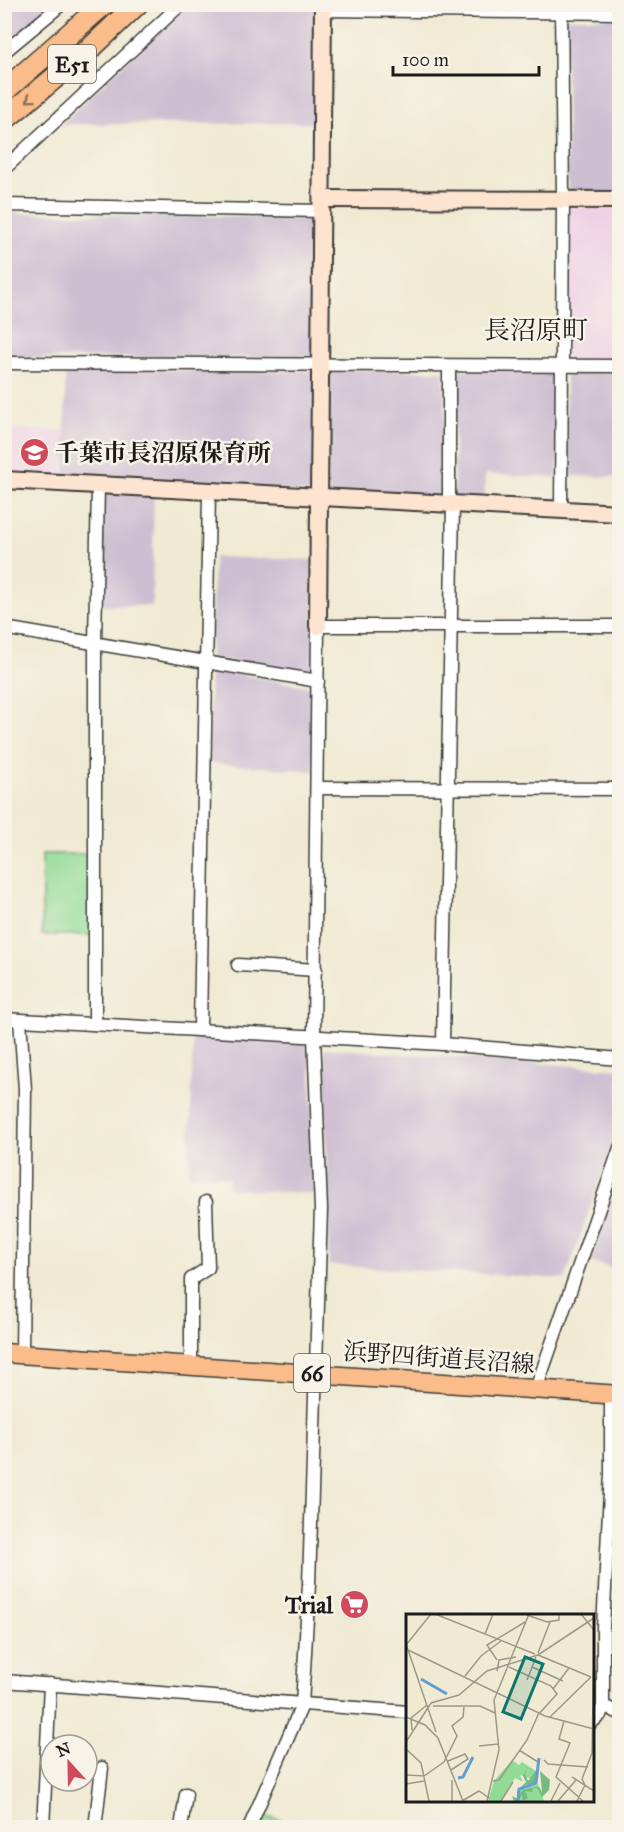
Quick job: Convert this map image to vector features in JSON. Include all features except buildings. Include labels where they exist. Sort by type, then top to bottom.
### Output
[{"type":"highway","name":"E51","points":[[4,91],[104,4]]},
{"type":"highway","name":"E51","points":[[4,120],[94,45],[137,4]]},
{"type":"main road","name":"浜野四街道長沼線","points":[[13,1353],[615,1395]]},
{"type":"street","points":[[4,52],[63,4]]},
{"type":"street","points":[[4,169],[181,4]]},
{"type":"street","points":[[249,1827],[302,1705],[309,1584],[321,1209],[314,1037],[318,788],[323,7],[561,9],[620,13]]},
{"type":"street","points":[[561,9],[563,199],[561,510]]},
{"type":"street","points":[[4,204],[322,205],[563,199],[620,200]]},
{"type":"street","points":[[4,363],[620,366]]},
{"type":"street","points":[[443,1044],[451,626],[449,366]]},
{"type":"street","points":[[4,480],[620,513]]},
{"type":"street","points":[[95,1024],[95,643],[98,485]]},
{"type":"street","points":[[200,1030],[209,492]]},
{"type":"street","points":[[318,626],[620,626]]},
{"type":"street","points":[[4,628],[318,681]]},
{"type":"street","points":[[318,788],[620,789]]},
{"type":"street","points":[[238,965],[316,970]]},
{"type":"street","points":[[4,1018],[443,1044],[620,1059]]},
{"type":"street","points":[[13,1353],[24,1089],[20,1020]]},
{"type":"street","points":[[536,1389],[620,1148]]},
{"type":"street","points":[[191,1366],[191,1279],[208,1268],[207,1202]]},
{"type":"street","points":[[594,1720],[600,1715],[603,1706],[603,1628],[615,1395]]},
{"type":"street","points":[[4,1681],[406,1712]]},
{"type":"street","points":[[43,1827],[50,1684]]},
{"type":"street","points":[[603,1706],[620,1713]]},
{"type":"street","points":[[96,1827],[102,1768]]},
{"type":"street","points":[[181,1827],[186,1794]]},
{"type":"shaded area","points":[[5,5],[55,5],[5,44]]},
{"type":"shaded area","points":[[186,5],[317,5],[317,123],[61,124]]},
{"type":"shaded area","points":[[565,18],[619,18],[619,195],[568,194]]},
{"type":"shaded area","points":[[619,207],[619,361],[565,364],[567,208]]},
{"type":"shaded area","points":[[5,213],[315,218],[314,357],[5,358]]},
{"type":"shaded area","points":[[559,369],[558,478],[485,474],[485,499],[454,500],[455,370]]},
{"type":"shaded area","points":[[65,370],[316,371],[315,493],[65,477]]},
{"type":"shaded area","points":[[327,370],[444,371],[446,498],[327,494]]},
{"type":"shaded area","points":[[566,372],[619,372],[619,477],[567,476]]},
{"type":"shaded area","name":"千葉市長沼原保育所","points":[[5,429],[65,431],[63,477],[5,476]]},
{"type":"shaded area","points":[[101,491],[154,493],[152,606],[102,605]]},
{"type":"shaded area","points":[[214,557],[314,560],[314,675],[210,657]]},
{"type":"shaded area","points":[[210,669],[310,687],[314,771],[208,763]]},
{"type":"shaded area","points":[[193,1035],[310,1041],[314,1194],[229,1189],[228,1177],[189,1175]]},
{"type":"shaded area","points":[[324,1048],[619,1069],[619,1126],[565,1279],[329,1265]]},
{"type":"shaded area","points":[[619,1175],[620,1270],[590,1262]]},
{"type":"green space","points":[[42,854],[92,854],[92,935],[42,935]]},
{"type":"green space","points":[[261,1816],[282,1820],[281,1827],[256,1827]]},
{"type":"place","name":"千葉市長沼原保育所","points":[[34,453]]},
{"type":"place","name":"Trial","points":[[354,1605]]},
{"type":"district","name":"長沼原町","points":[[536,330]]}]
